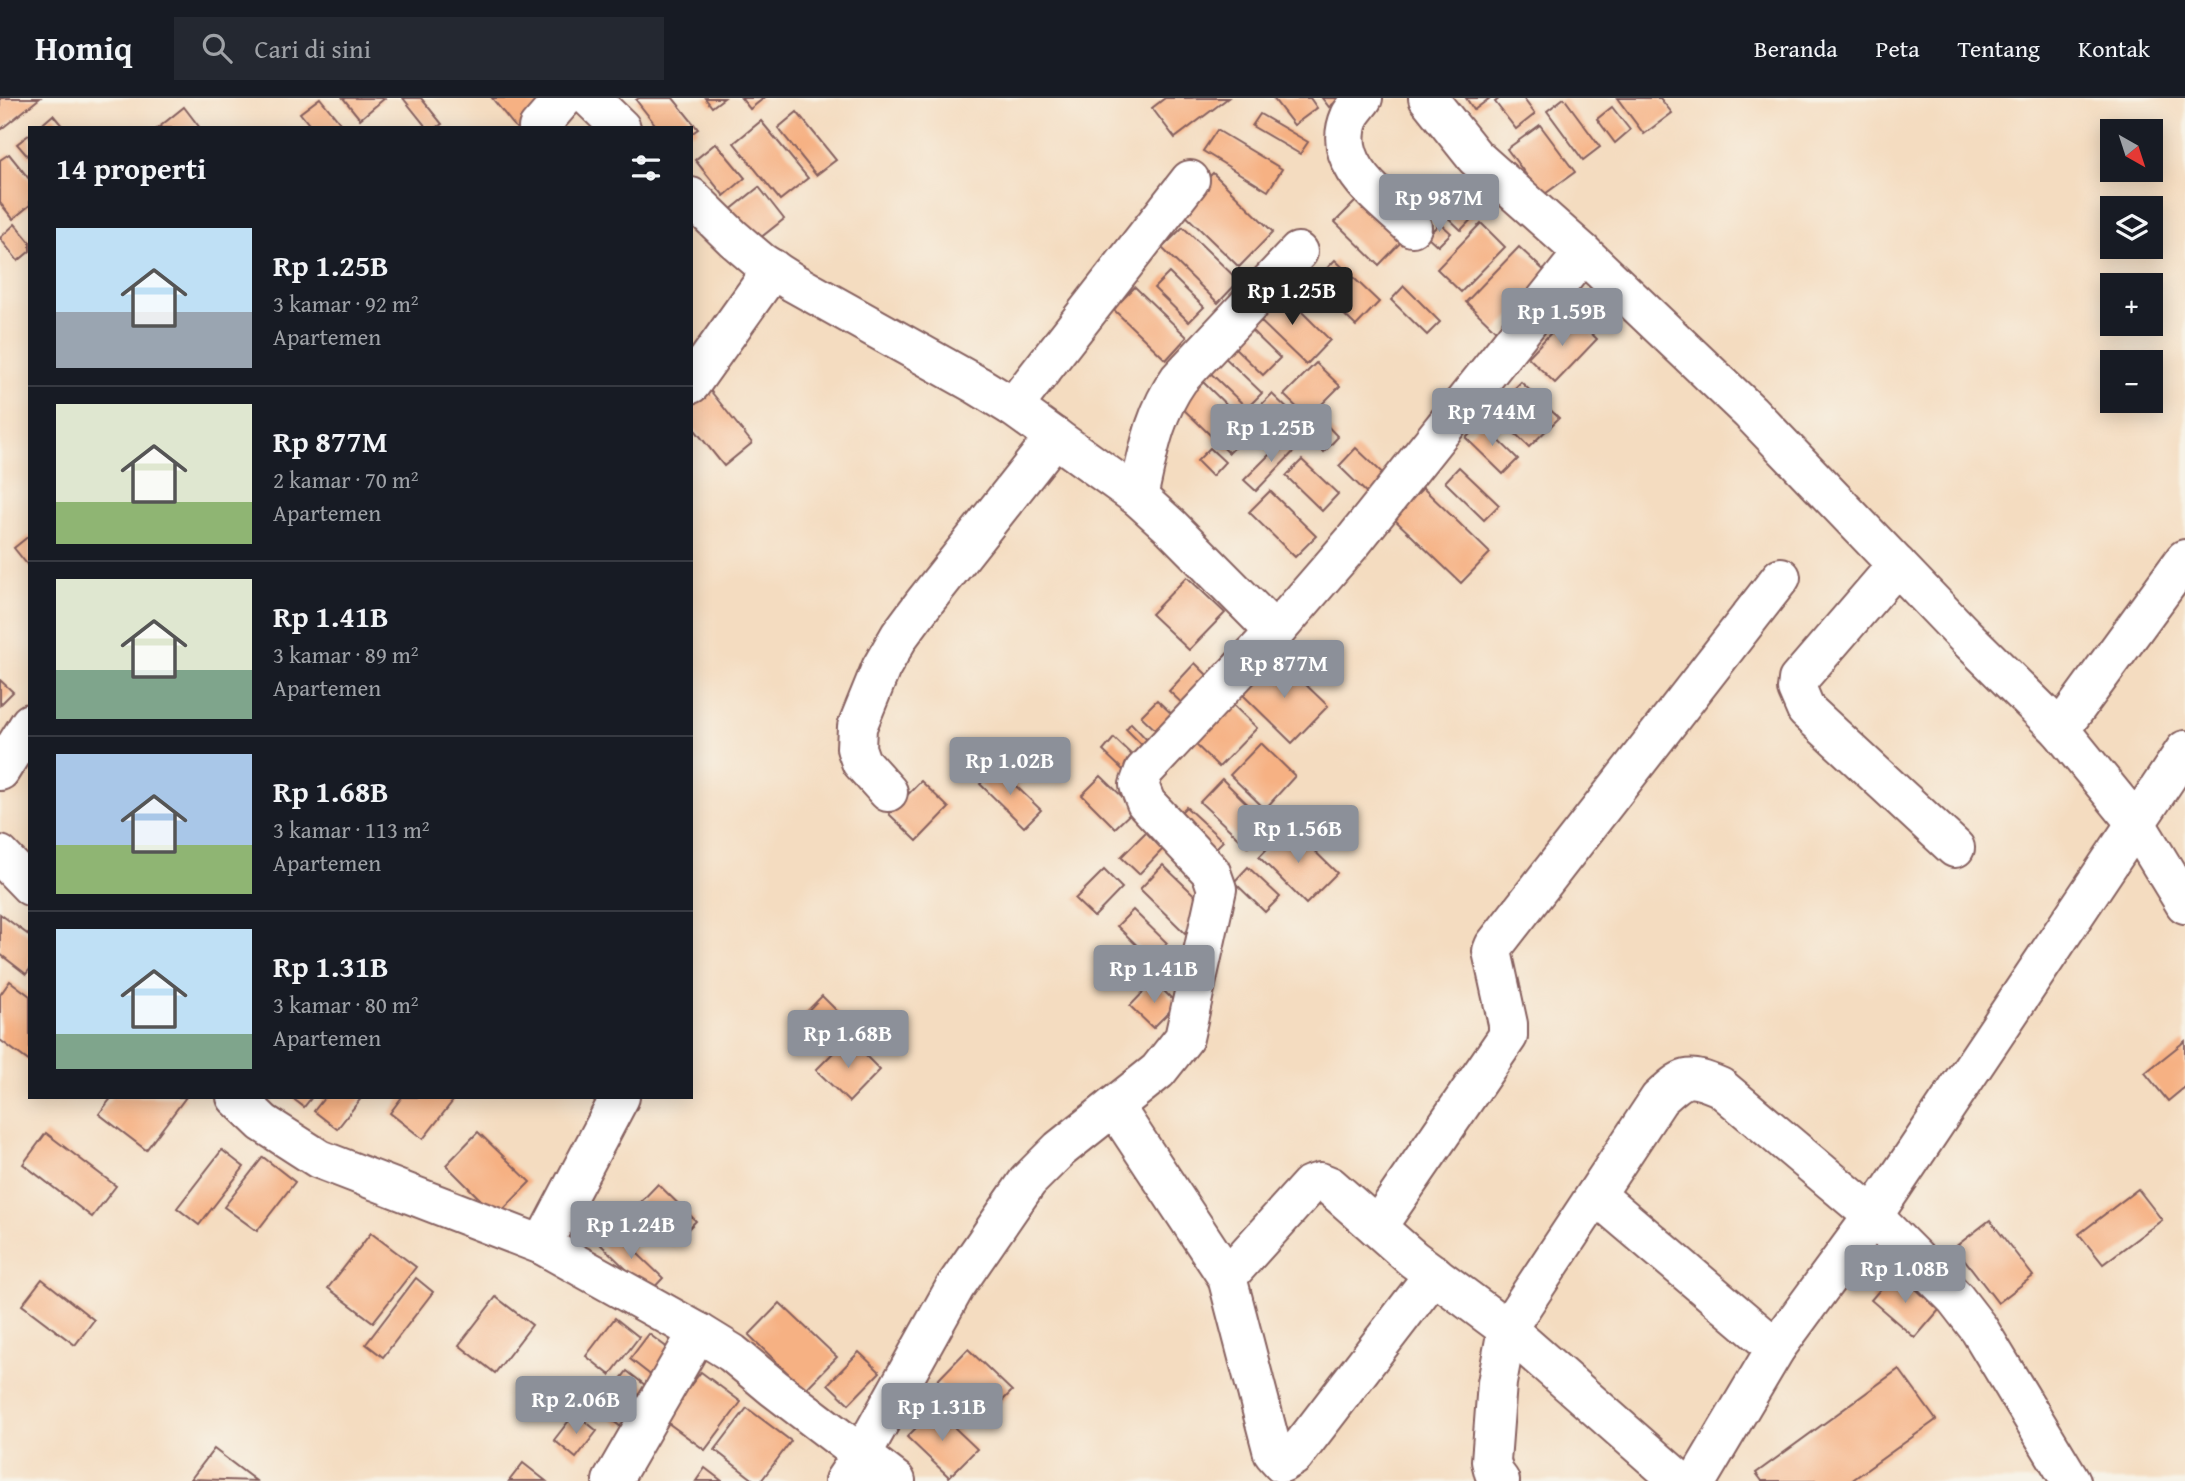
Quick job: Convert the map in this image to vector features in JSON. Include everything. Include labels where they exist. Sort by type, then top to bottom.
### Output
[{"type":"street","points":[[540,126],[564,98]]},
{"type":"street","points":[[590,98],[619,126]]},
{"type":"street","points":[[1363,98],[1350,116],[1344,140],[1349,159],[1362,179],[1412,227]]},
{"type":"street","points":[[1427,98],[1475,157],[1583,253],[1751,412],[2060,730],[2135,822],[2185,904]]},
{"type":"street","points":[[1013,407],[1189,180]]},
{"type":"street","points":[[693,200],[733,239],[794,284],[977,384],[1138,497],[1275,632]]},
{"type":"street","points":[[1138,497],[1156,419],[1165,398],[1178,379],[1298,252]]},
{"type":"street","points":[[853,1468],[955,1287],[1028,1181],[1060,1149],[1158,1071],[1184,1038],[1217,889],[1212,872],[1146,803],[1139,785],[1144,771],[1275,632],[1352,543],[1583,253]]},
{"type":"street","points":[[693,381],[773,269]]},
{"type":"street","points":[[888,793],[861,762],[856,748],[857,727],[881,668],[900,635],[923,604],[1055,438]]},
{"type":"street","points":[[2060,730],[2185,559]]},
{"type":"street","points":[[1897,565],[1798,680],[1797,689],[1806,710],[1955,848]]},
{"type":"street","points":[[1377,1227],[1507,1036],[1508,1024],[1493,955],[1494,946],[1781,577]]},
{"type":"street","points":[[0,771],[28,726]]},
{"type":"street","points":[[1697,1481],[1776,1348],[1873,1216],[2185,750]]},
{"type":"street","points":[[0,855],[28,884]]},
{"type":"street","points":[[1500,1481],[1494,1473],[1491,1461],[1497,1383],[1507,1329],[1659,1099],[1679,1080],[1698,1078],[1720,1087],[1873,1216],[1955,1298],[1979,1329],[2071,1481]]},
{"type":"street","points":[[238,1099],[263,1123],[319,1160],[542,1245],[698,1332],[732,1353],[853,1468],[896,1481]]},
{"type":"street","points":[[542,1245],[619,1099]]},
{"type":"street","points":[[1114,1106],[1227,1277],[1273,1453],[1282,1462],[1294,1456],[1434,1273]]},
{"type":"street","points":[[1227,1277],[1310,1185],[1320,1182],[1330,1186],[1413,1259],[1507,1329],[1680,1481]]},
{"type":"street","points":[[1596,1195],[1776,1348]]},
{"type":"street","points":[[612,1481],[698,1332]]},
{"type":"building","points":[[0,98],[40,98],[0,130]]},
{"type":"building","points":[[320,98],[342,126],[310,126],[300,113]]},
{"type":"building","points":[[343,98],[385,98],[360,119]]},
{"type":"building","points":[[403,98],[421,98],[442,124],[425,126]]},
{"type":"building","points":[[492,98],[542,98],[525,126],[514,126]]},
{"type":"building","points":[[673,98],[698,129],[693,133],[693,126],[656,126],[636,100]]},
{"type":"building","points":[[705,98],[724,98],[712,107]]},
{"type":"building","points":[[741,98],[764,98],[750,109]]},
{"type":"building","points":[[1165,98],[1228,98],[1175,138],[1152,108]]},
{"type":"building","points":[[1273,98],[1310,98],[1317,108],[1294,125]]},
{"type":"building","points":[[1322,98],[1341,98],[1329,107]]},
{"type":"building","points":[[1466,98],[1490,98],[1474,110]]},
{"type":"building","points":[[1500,98],[1523,98],[1535,114],[1516,129],[1495,102]]},
{"type":"building","points":[[1564,98],[1600,147],[1583,160],[1547,111]]},
{"type":"building","points":[[1617,98],[1660,98],[1672,113],[1644,134]]},
{"type":"building","points":[[184,107],[198,126],[160,126]]},
{"type":"building","points":[[1612,107],[1630,130],[1615,143],[1597,119]]},
{"type":"building","points":[[797,112],[836,160],[816,175],[778,128]]},
{"type":"building","points":[[1260,114],[1308,142],[1300,154],[1252,126]]},
{"type":"building","points":[[53,115],[62,126],[40,126]]},
{"type":"building","points":[[761,121],[808,178],[780,200],[734,143]]},
{"type":"building","points":[[1540,125],[1575,172],[1542,196],[1507,149]]},
{"type":"building","points":[[1217,130],[1282,169],[1268,191],[1203,151]]},
{"type":"building","points":[[28,136],[28,157],[17,144]]},
{"type":"building","points":[[716,143],[745,178],[724,196],[695,160]]},
{"type":"building","points":[[9,154],[28,178],[28,207],[13,219],[0,203],[0,160]]},
{"type":"building","points":[[1213,173],[1273,232],[1239,267],[1178,208]]},
{"type":"building","points":[[759,187],[784,219],[755,242],[729,211]]},
{"type":"building","points":[[1460,189],[1481,209],[1461,230],[1440,210]]},
{"type":"building","points":[[1360,197],[1404,239],[1379,265],[1335,222]]},
{"type":"building","points":[[1440,223],[1451,233],[1438,246],[1427,236]]},
{"type":"building","points":[[1481,223],[1505,247],[1461,292],[1437,269]]},
{"type":"building","points":[[15,224],[28,240],[28,253],[18,261],[0,238]]},
{"type":"building","points":[[1183,227],[1239,281],[1218,303],[1162,248]]},
{"type":"building","points":[[1519,247],[1550,276],[1496,331],[1466,302]]},
{"type":"building","points":[[1335,260],[1379,302],[1356,326],[1312,284]]},
{"type":"building","points":[[1169,273],[1204,307],[1189,322],[1154,288]]},
{"type":"building","points":[[1404,286],[1440,322],[1427,335],[1391,300]]},
{"type":"building","points":[[1135,287],[1187,337],[1166,360],[1113,309]]},
{"type":"building","points":[[1278,288],[1330,340],[1306,365],[1253,314]]},
{"type":"building","points":[[1570,313],[1597,339],[1555,383],[1528,357]]},
{"type":"building","points":[[1246,325],[1280,358],[1263,375],[1229,342]]},
{"type":"building","points":[[1216,349],[1262,393],[1247,408],[1201,364]]},
{"type":"building","points":[[1316,363],[1340,386],[1308,418],[1284,395]]},
{"type":"building","points":[[1202,381],[1252,430],[1229,453],[1178,404]]},
{"type":"building","points":[[1521,382],[1559,418],[1529,447],[1492,411]]},
{"type":"building","points":[[709,389],[752,443],[724,466],[693,427],[693,402]]},
{"type":"building","points":[[1272,394],[1294,415],[1282,429],[1259,407]]},
{"type":"building","points":[[1319,417],[1338,437],[1324,452],[1304,433]]},
{"type":"building","points":[[1481,423],[1518,459],[1503,474],[1466,438]]},
{"type":"building","points":[[1287,437],[1298,447],[1256,491],[1244,480]]},
{"type":"building","points":[[1210,448],[1225,462],[1212,476],[1197,461]]},
{"type":"building","points":[[1356,448],[1394,484],[1377,503],[1339,466]]},
{"type":"building","points":[[1302,460],[1338,494],[1322,511],[1286,476]]},
{"type":"building","points":[[1459,467],[1499,505],[1484,520],[1445,482]]},
{"type":"building","points":[[1423,488],[1490,553],[1461,583],[1393,518]]},
{"type":"building","points":[[1270,491],[1316,536],[1295,557],[1249,512]]},
{"type":"building","points":[[28,537],[28,566],[14,548]]},
{"type":"building","points":[[1187,577],[1225,613],[1189,650],[1151,614]]},
{"type":"building","points":[[1276,656],[1328,706],[1292,743],[1241,693]]},
{"type":"building","points":[[1195,663],[1215,683],[1189,710],[1169,691]]},
{"type":"building","points":[[0,680],[13,692],[0,705]]},
{"type":"building","points":[[1157,700],[1178,720],[1162,736],[1141,716]]},
{"type":"building","points":[[1229,701],[1257,728],[1219,767],[1191,740]]},
{"type":"building","points":[[1131,723],[1150,743],[1145,748],[1126,729]]},
{"type":"building","points":[[1114,738],[1135,758],[1123,770],[1103,751]]},
{"type":"building","points":[[1261,743],[1295,776],[1265,809],[1230,775]]},
{"type":"building","points":[[996,767],[1041,810],[1024,827],[980,784]]},
{"type":"building","points":[[1101,776],[1135,809],[1115,828],[1082,795]]},
{"type":"building","points":[[1222,779],[1269,825],[1248,847],[1200,802]]},
{"type":"building","points":[[921,781],[949,808],[917,841],[889,814]]},
{"type":"building","points":[[1186,807],[1223,841],[1209,855],[1173,820]]},
{"type":"building","points":[[1289,826],[1337,873],[1306,904],[1259,857]]},
{"type":"building","points":[[1147,831],[1164,848],[1139,874],[1121,857]]},
{"type":"building","points":[[1163,865],[1209,909],[1185,933],[1140,889]]},
{"type":"building","points":[[1248,867],[1280,897],[1265,912],[1234,882]]},
{"type":"building","points":[[1104,870],[1122,888],[1094,917],[1075,899]]},
{"type":"building","points":[[1133,910],[1167,943],[1152,960],[1117,926]]},
{"type":"building","points":[[0,914],[28,935],[28,972],[26,974],[0,954]]},
{"type":"building","points":[[10,981],[28,994],[28,1061],[0,1040],[0,995]]},
{"type":"building","points":[[1154,981],[1177,1004],[1153,1028],[1130,1006]]},
{"type":"building","points":[[822,996],[846,1020],[817,1049],[793,1026]]},
{"type":"building","points":[[848,1038],[880,1070],[849,1102],[816,1070]]},
{"type":"building","points":[[2185,1041],[2185,1087],[2168,1101],[2145,1073]]},
{"type":"building","points":[[110,1099],[184,1099],[146,1150],[99,1114]]},
{"type":"building","points":[[294,1099],[310,1099],[304,1107]]},
{"type":"building","points":[[323,1099],[360,1099],[337,1129],[314,1111]]},
{"type":"building","points":[[400,1099],[454,1099],[423,1139],[390,1113]]},
{"type":"building","points":[[478,1132],[530,1182],[497,1216],[446,1165]]},
{"type":"building","points":[[46,1133],[116,1186],[92,1217],[23,1164]]},
{"type":"building","points":[[222,1150],[244,1167],[199,1225],[177,1208]]},
{"type":"building","points":[[263,1157],[295,1182],[257,1231],[224,1207]]},
{"type":"building","points":[[658,1184],[696,1221],[674,1243],[636,1207]]},
{"type":"building","points":[[2138,1189],[2162,1220],[2103,1264],[2079,1234]]},
{"type":"building","points":[[1990,1220],[2033,1276],[1998,1303],[1955,1247]]},
{"type":"building","points":[[612,1229],[663,1278],[650,1292],[599,1243]]},
{"type":"building","points":[[371,1233],[416,1267],[373,1322],[328,1288]]},
{"type":"building","points":[[1896,1271],[1939,1310],[1915,1338],[1871,1300]]},
{"type":"building","points":[[416,1278],[433,1292],[383,1357],[366,1344]]},
{"type":"building","points":[[42,1279],[94,1320],[75,1345],[22,1305]]},
{"type":"building","points":[[496,1297],[532,1325],[495,1373],[459,1345]]},
{"type":"building","points":[[780,1303],[837,1357],[805,1390],[749,1335]]},
{"type":"building","points":[[615,1318],[639,1337],[610,1375],[586,1356]]},
{"type":"building","points":[[649,1334],[677,1355],[657,1380],[630,1359]]},
{"type":"building","points":[[968,1349],[1012,1391],[981,1423],[937,1381]]},
{"type":"building","points":[[859,1352],[880,1372],[849,1404],[828,1384]]},
{"type":"building","points":[[1899,1369],[1936,1420],[1851,1481],[1762,1481],[1756,1473]]},
{"type":"building","points":[[627,1371],[650,1389],[621,1427],[598,1409]]},
{"type":"building","points":[[701,1372],[741,1402],[705,1450],[664,1420]]},
{"type":"building","points":[[747,1408],[791,1441],[761,1481],[755,1481],[715,1450]]},
{"type":"building","points":[[935,1409],[977,1449],[949,1477],[907,1437]]},
{"type":"building","points":[[575,1413],[597,1431],[576,1458],[554,1440]]},
{"type":"building","points":[[214,1449],[256,1481],[191,1479]]},
{"type":"building","points":[[523,1463],[546,1481],[509,1481]]},
{"type":"building","points":[[705,1468],[722,1481],[696,1481]]}]
